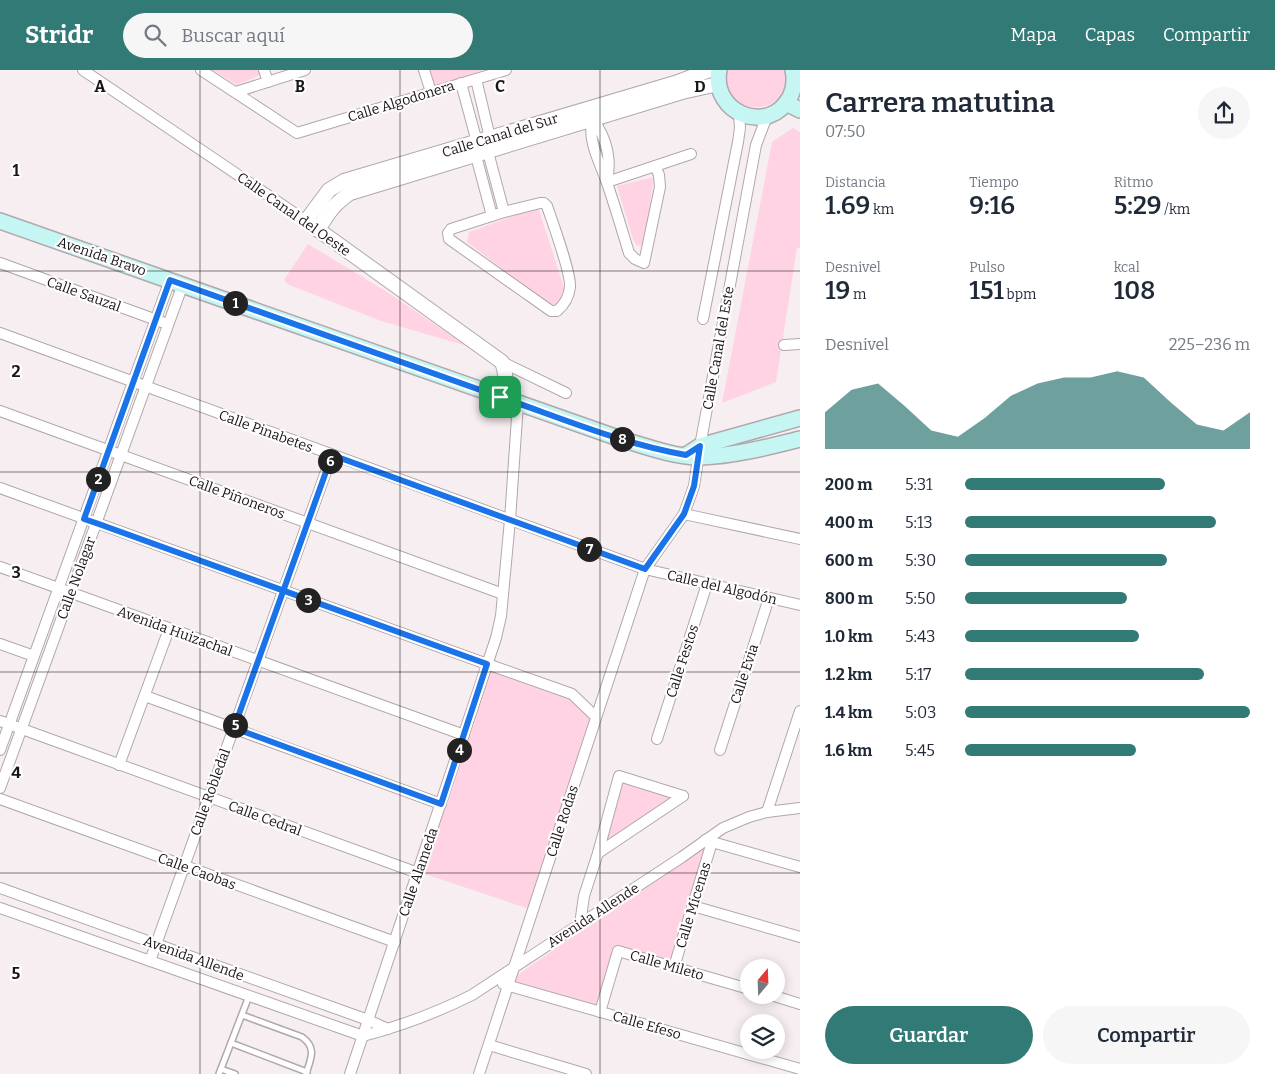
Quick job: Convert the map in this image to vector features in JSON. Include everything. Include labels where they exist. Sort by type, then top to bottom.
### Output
[{"type":"main road","points":[[718,77],[725,101],[739,113],[757,117],[766,116],[780,109],[786,103],[796,81]]},
{"type":"main road","points":[[786,103],[800,110]]},
{"type":"main road","name":"Avenida Bravo","points":[[0,221],[653,449],[695,453],[749,451],[800,439]]},
{"type":"main road","name":"Avenida Bravo","points":[[695,453],[800,418]]},
{"type":"street","name":"Calle Canal del Oeste","points":[[83,70],[306,221],[502,362],[566,393]]},
{"type":"street","points":[[201,70],[236,92],[305,70]]},
{"type":"street","points":[[264,70],[268,82]]},
{"type":"street","points":[[424,70],[432,92]]},
{"type":"street","name":"Calle Algodonera","points":[[236,92],[297,133],[506,70]]},
{"type":"street","name":"Calle Canal del Sur","points":[[318,230],[328,213],[337,203],[350,194],[482,154],[710,70]]},
{"type":"street","name":"Calle Canal del Sur","points":[[306,221],[329,190],[344,181],[483,140],[682,92],[718,77]]},
{"type":"street","points":[[476,79],[483,140],[482,154],[492,216]]},
{"type":"street","points":[[461,84],[483,140]]},
{"type":"street","name":"Calle Canal del Este","points":[[703,319],[738,142],[740,128],[739,113]]},
{"type":"street","points":[[590,114],[592,144],[607,182],[629,253],[635,259],[644,263],[660,187],[659,175],[655,166]]},
{"type":"street","name":"Calle Canal del Este","points":[[645,569],[684,514],[694,486],[695,453],[756,144],[766,116]]},
{"type":"street","points":[[482,154],[504,212]]},
{"type":"street","points":[[607,182],[691,154]]},
{"type":"street","points":[[540,203],[544,203],[547,206],[570,280],[569,294],[566,301],[557,311],[550,311],[450,239],[448,233],[451,229],[504,212],[540,203]]},
{"type":"street","name":"Calle Sauzal","points":[[0,264],[168,324]]},
{"type":"street","name":"Calle Nolagar","points":[[0,750],[5,723],[34,656],[156,320],[176,282]]},
{"type":"street","name":"Calle Nolagar","points":[[0,788],[168,324],[176,282]]},
{"type":"street","name":"Calle Pinabetes","points":[[0,333],[645,569]]},
{"type":"street","points":[[784,345],[800,344]]},
{"type":"street","points":[[500,397],[506,381],[502,362]]},
{"type":"street","name":"Calle Alameda","points":[[350,1074],[464,735],[501,616],[518,403]]},
{"type":"street","name":"Calle Piñoneros","points":[[0,411],[503,594]]},
{"type":"street","name":"Calle Robledal","points":[[150,961],[332,455]]},
{"type":"street","points":[[0,488],[572,694],[596,717]]},
{"type":"street","points":[[684,514],[800,539]]},
{"type":"street","name":"Avenida Huizachal","points":[[0,567],[464,735]]},
{"type":"street","name":"Calle del Algodón","points":[[645,569],[800,605]]},
{"type":"street","name":"Calle Rodas","points":[[479,1074],[645,569]]},
{"type":"street","name":"Calle Festos","points":[[657,739],[707,584]]},
{"type":"street","name":"Calle Evia","points":[[720,750],[769,598]]},
{"type":"street","points":[[120,765],[169,629]]},
{"type":"street","points":[[0,644],[34,656]]},
{"type":"street","points":[[145,696],[441,804]]},
{"type":"street","points":[[767,812],[800,711]]},
{"type":"street","name":"Calle Cedral","points":[[5,723],[418,873]]},
{"type":"street","points":[[580,924],[584,896],[619,776],[683,796],[598,853]]},
{"type":"street","name":"Calle Caobas","points":[[0,799],[394,942]]},
{"type":"street","name":"Avenida Allende","points":[[0,908],[362,1036],[442,1010],[495,981],[515,966],[708,841],[723,828],[767,812],[800,808]]},
{"type":"street","points":[[708,841],[800,867]]},
{"type":"street","name":"Calle Micenas","points":[[674,967],[708,841]]},
{"type":"street","name":"Avenida Allende","points":[[0,888],[368,1020],[388,1029]]},
{"type":"street","points":[[692,906],[800,937]]},
{"type":"street","name":"Calle Mileto","points":[[600,1012],[618,951],[740,986]]},
{"type":"street","name":"Calle Efeso","points":[[495,981],[800,1070]]},
{"type":"street","points":[[785,1000],[800,1004]]},
{"type":"street","points":[[489,1045],[586,1074]]},
{"type":"lane","points":[[235,1074],[220,1072],[249,996]]},
{"type":"lane","points":[[231,1043],[306,1073],[312,1053],[311,1046],[307,1041],[302,1037],[242,1015]]},
{"type":"shaded area","points":[[213,70],[259,70],[260,75],[237,85]]},
{"type":"shaded area","points":[[429,70],[483,70],[434,87]]},
{"type":"shaded area","points":[[727,70],[786,70],[787,85],[781,97],[770,104],[758,107],[745,105],[734,99],[727,87]]},
{"type":"shaded area","points":[[793,128],[800,132],[800,248],[797,248],[776,382],[722,403],[772,142]]},
{"type":"shaded area","points":[[654,177],[644,245],[637,246],[633,239],[617,186]]},
{"type":"shaded area","points":[[538,207],[565,291],[559,304],[553,305],[535,294],[467,242],[469,232]]},
{"type":"shaded area","points":[[308,244],[387,292],[467,346],[381,321],[287,284],[284,280]]},
{"type":"shaded area","points":[[487,666],[571,695],[595,717],[532,910],[419,872]]},
{"type":"shaded area","points":[[620,778],[681,796],[600,851]]},
{"type":"shaded area","points":[[705,846],[675,969],[614,953],[597,1009],[512,984],[516,976]]},
{"type":"route","points":[[500,397],[170,280],[84,519],[283,591],[487,664],[441,804],[234,728],[283,591],[322,481],[332,455],[645,569],[684,514],[698,472],[700,446],[686,455],[653,449],[500,397]]}]
